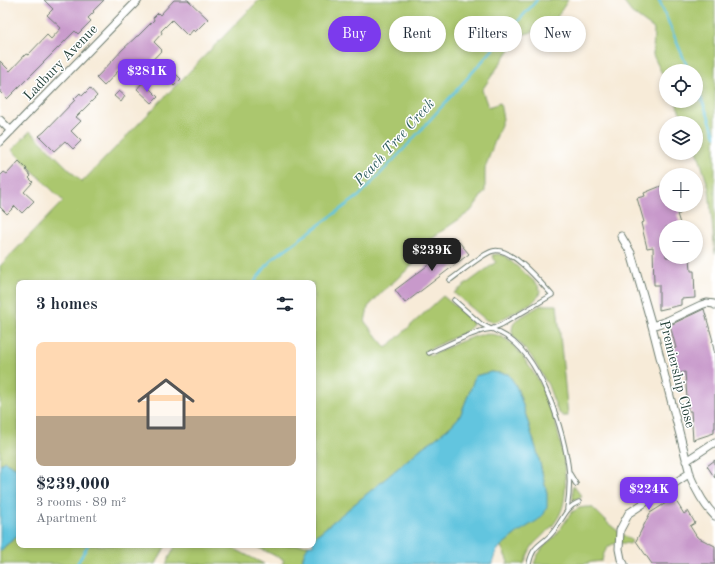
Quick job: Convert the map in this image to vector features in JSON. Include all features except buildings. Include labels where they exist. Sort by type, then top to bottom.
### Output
[{"type":"street","name":"Ladbury Avenue","points":[[0,142],[138,0]]},
{"type":"street","points":[[0,120],[11,130]]},
{"type":"street","name":"Premiership Close","points":[[621,236],[631,253],[652,326],[690,473],[696,490],[715,516]]},
{"type":"street","points":[[652,326],[707,303],[715,305]]},
{"type":"street","points":[[686,461],[715,442]]},
{"type":"street","points":[[623,562],[619,549],[620,530],[629,513],[690,473]]},
{"type":"lane","points":[[429,353],[475,332],[491,329],[501,325],[552,295],[529,270],[512,256],[503,251],[493,250],[482,256],[450,280]]},
{"type":"lane","points":[[454,300],[481,324],[506,336],[517,345],[529,360],[543,383],[559,423],[566,452],[569,474],[567,510]]},
{"type":"lane","points":[[569,474],[576,484]]},
{"type":"lane","points":[[529,564],[534,550],[552,534],[567,510],[579,502]]},
{"type":"green space","points":[[259,0],[568,0],[558,16],[530,16],[530,33],[522,35],[522,16],[454,16],[454,52],[508,52],[482,90],[488,107],[500,103],[503,119],[485,168],[485,191],[471,211],[420,246],[425,254],[382,292],[368,307],[365,322],[386,348],[443,296],[472,320],[473,325],[467,331],[426,351],[430,356],[453,345],[480,335],[496,335],[513,345],[534,374],[543,388],[557,428],[565,474],[565,488],[563,506],[557,519],[533,545],[524,564],[507,564],[508,562],[501,546],[517,533],[547,494],[538,455],[520,396],[515,384],[508,374],[491,372],[475,376],[460,416],[452,425],[424,446],[316,536],[316,280],[16,280],[16,467],[4,461],[0,465],[0,266],[63,201],[12,150],[30,131],[82,182]]},
{"type":"green space","points":[[622,0],[715,0],[715,254],[709,189],[700,160],[703,160],[703,116],[682,116],[678,108],[703,108],[703,64],[659,64],[659,67],[653,55],[654,29],[632,13]]},
{"type":"green space","points":[[498,254],[505,256],[537,284],[540,290],[539,296],[533,302],[500,320],[493,322],[486,320],[454,293],[496,262],[492,255]]},
{"type":"green space","points":[[541,305],[557,305],[568,416],[563,416],[558,412],[548,385],[531,356],[513,336],[512,330],[516,320]]},
{"type":"green space","points":[[573,485],[582,497],[573,500]]},
{"type":"green space","points":[[592,507],[609,524],[632,541],[630,544],[619,543],[611,545],[605,551],[602,561],[583,564],[534,564],[537,556],[545,545],[556,535],[572,512],[579,508]]},
{"type":"green space","points":[[16,537],[16,548],[164,548],[156,564],[0,564],[0,552]]},
{"type":"green space","points":[[174,548],[233,548],[264,564],[166,564]]},
{"type":"green space","points":[[259,548],[307,548],[303,556],[302,564],[282,564],[284,560]]},
{"type":"water","points":[[491,372],[508,374],[515,384],[538,455],[547,494],[547,507],[544,514],[538,520],[517,533],[501,546],[496,552],[492,564],[302,564],[303,556],[307,548],[316,548],[316,536],[318,534],[424,446],[452,425],[460,416],[475,376]]},
{"type":"water","points":[[4,461],[16,467],[16,537],[0,552],[0,465]]},
{"type":"waterway","name":"Peach Tree Creek","points":[[256,280],[272,259],[359,196],[403,150],[537,0]]},
{"type":"waterway","points":[[659,0],[686,64]]},
{"type":"waterway","points":[[703,103],[715,136]]},
{"type":"waterway","name":"Peach Tree Creek","points":[[77,564],[86,548]]}]
